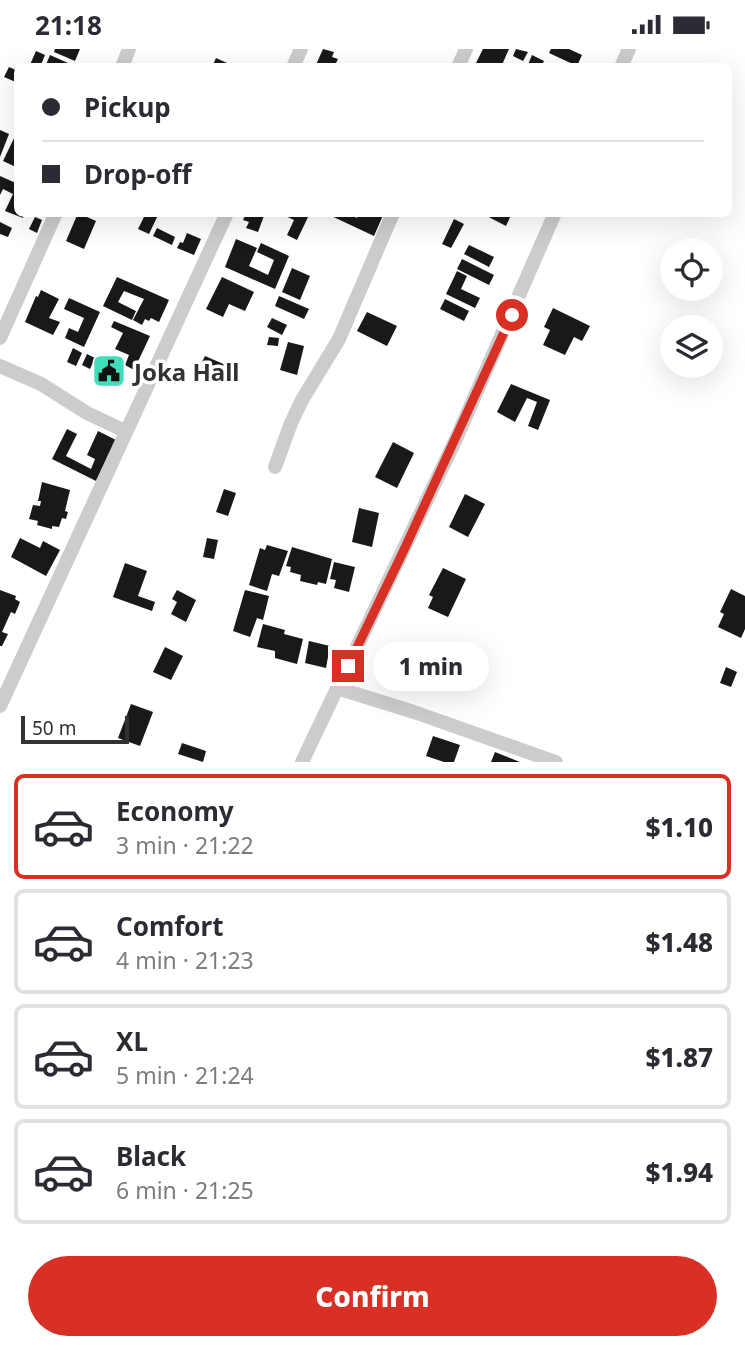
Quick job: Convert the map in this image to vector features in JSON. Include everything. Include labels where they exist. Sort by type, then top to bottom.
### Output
[{"type":"street","points":[[0,338],[54,217]]},
{"type":"street","points":[[0,706],[225,217]]},
{"type":"street","points":[[275,467],[290,423],[339,339],[391,217]]},
{"type":"street","points":[[302,762],[450,451],[553,217]]},
{"type":"street","points":[[0,366],[41,384],[88,413],[125,431]]},
{"type":"street","points":[[337,688],[556,762]]},
{"type":"building","points":[[55,49],[80,49],[75,61],[54,52]]},
{"type":"building","points":[[323,49],[334,52],[332,57],[338,59],[336,63],[317,63]]},
{"type":"building","points":[[483,49],[509,49],[503,63],[476,63]]},
{"type":"building","points":[[516,49],[528,52],[523,61],[513,56]]},
{"type":"building","points":[[551,49],[569,49],[582,55],[578,63],[571,63],[549,53]]},
{"type":"building","points":[[36,51],[45,55],[42,63],[31,63]]},
{"type":"building","points":[[50,55],[68,63],[47,63]]},
{"type":"building","points":[[532,55],[544,61],[543,63],[529,63]]},
{"type":"building","points":[[216,58],[227,63],[214,63]]},
{"type":"building","points":[[9,67],[14,69],[14,81],[4,77]]},
{"type":"building","points":[[0,130],[9,134],[0,157]]},
{"type":"building","points":[[14,138],[14,166],[3,161]]},
{"type":"building","points":[[0,176],[14,182],[14,214],[5,211],[13,194],[3,189],[0,195]]},
{"type":"building","points":[[35,217],[42,220],[37,233],[29,229]]},
{"type":"building","points":[[76,217],[87,217],[96,221],[84,249],[66,241]]},
{"type":"building","points":[[144,217],[157,217],[149,234],[138,229]]},
{"type":"building","points":[[244,217],[264,217],[258,232],[246,228],[249,222],[243,220]]},
{"type":"building","points":[[288,217],[308,217],[297,240],[287,235],[294,220]]},
{"type":"building","points":[[334,217],[382,217],[374,236]]},
{"type":"building","points":[[489,217],[510,217],[506,226]]},
{"type":"building","points":[[454,219],[464,224],[451,248],[442,244]]},
{"type":"building","points":[[0,222],[12,228],[8,237],[0,234]]},
{"type":"building","points":[[157,228],[175,237],[172,245],[153,236]]},
{"type":"building","points":[[187,233],[201,239],[194,255],[177,248],[180,242],[183,243]]},
{"type":"building","points":[[236,239],[257,248],[249,266],[268,275],[274,260],[257,252],[261,243],[289,256],[275,289],[225,267]]},
{"type":"building","points":[[469,245],[494,257],[489,267],[464,254]]},
{"type":"building","points":[[462,259],[494,275],[489,285],[457,269]]},
{"type":"building","points":[[292,268],[310,276],[300,300],[282,292]]},
{"type":"building","points":[[457,271],[467,276],[461,289],[480,298],[475,308],[446,294]]},
{"type":"building","points":[[117,277],[169,300],[159,322],[151,318],[149,321],[145,319],[142,325],[133,320],[144,299],[124,291],[118,302],[136,311],[132,320],[103,306]]},
{"type":"building","points":[[222,277],[254,292],[245,311],[229,304],[223,317],[206,309]]},
{"type":"building","points":[[41,290],[59,299],[49,318],[60,322],[53,335],[25,322]]},
{"type":"building","points":[[279,296],[309,309],[304,319],[275,306]]},
{"type":"building","points":[[69,298],[100,312],[84,347],[65,338],[69,328],[78,332],[84,318],[64,309]]},
{"type":"building","points":[[445,299],[469,311],[464,321],[440,309]]},
{"type":"building","points":[[553,308],[590,326],[582,341],[574,337],[565,355],[543,345],[550,330],[544,327]]},
{"type":"building","points":[[367,312],[397,326],[387,346],[357,331]]},
{"type":"building","points":[[272,318],[287,325],[282,335],[267,327]]},
{"type":"building","points":[[114,321],[150,336],[134,370],[125,365],[129,355],[115,349],[123,333],[111,327]]},
{"type":"building","points":[[269,337],[279,338],[278,346],[267,345]]},
{"type":"building","points":[[288,342],[304,346],[297,375],[280,370]]},
{"type":"building","points":[[73,348],[82,353],[76,366],[67,362]]},
{"type":"building","points":[[87,354],[95,358],[90,369],[82,365]]},
{"type":"building","points":[[205,356],[228,366],[223,377],[200,366]]},
{"type":"building","points":[[511,384],[550,400],[538,430],[528,426],[537,402],[527,398],[515,422],[497,412]]},
{"type":"building","points":[[67,429],[77,434],[66,456],[91,469],[95,459],[87,455],[98,431],[116,440],[96,481],[52,459]]},
{"type":"building","points":[[393,442],[414,453],[397,488],[375,477]]},
{"type":"building","points":[[42,482],[70,490],[66,519],[62,518],[59,527],[52,526],[52,529],[37,525],[38,521],[29,519],[33,505],[40,506],[41,501],[38,501]]},
{"type":"building","points":[[224,489],[236,493],[228,516],[216,512]]},
{"type":"building","points":[[465,494],[485,504],[468,537],[449,527]]},
{"type":"building","points":[[359,508],[379,513],[372,547],[352,542]]},
{"type":"building","points":[[20,538],[40,548],[43,541],[60,550],[46,576],[11,557]]},
{"type":"building","points":[[207,538],[218,540],[214,559],[203,557]]},
{"type":"building","points":[[267,545],[288,551],[279,576],[272,574],[267,591],[249,585],[260,548],[265,550]]},
{"type":"building","points":[[292,547],[332,559],[326,584],[300,581],[301,575],[290,572],[291,567],[286,566]]},
{"type":"building","points":[[334,562],[355,567],[349,592],[334,588],[336,580],[330,579]]},
{"type":"building","points":[[125,563],[147,571],[138,596],[155,602],[152,611],[113,597]]},
{"type":"building","points":[[443,568],[466,579],[448,617],[428,608],[433,597],[429,595]]},
{"type":"building","points":[[731,589],[745,596],[745,629],[741,638],[718,627],[724,614],[720,612]]},
{"type":"building","points":[[0,590],[16,596],[15,599],[20,602],[15,614],[11,612],[2,632],[8,634],[2,646],[0,646]]},
{"type":"building","points":[[177,590],[196,600],[186,622],[171,614],[177,602],[172,599]]},
{"type":"building","points":[[245,590],[269,596],[263,620],[257,618],[250,637],[233,631]]},
{"type":"building","points":[[263,624],[285,630],[284,634],[303,639],[297,664],[275,658],[275,651],[257,647]]},
{"type":"building","points":[[309,641],[330,646],[326,668],[305,663]]},
{"type":"building","points":[[165,647],[183,656],[171,680],[153,672]]},
{"type":"building","points":[[726,667],[737,672],[731,687],[720,683]]},
{"type":"building","points":[[131,704],[153,712],[140,746],[118,738]]},
{"type":"building","points":[[433,736],[460,745],[454,762],[426,756]]},
{"type":"building","points":[[182,743],[206,751],[203,762],[178,754]]},
{"type":"building","points":[[495,752],[520,762],[491,762]]},
{"type":"place","name":"Joka Hall","points":[[109,371]]},
{"type":"route","points":[[348,666],[512,315]]}]
